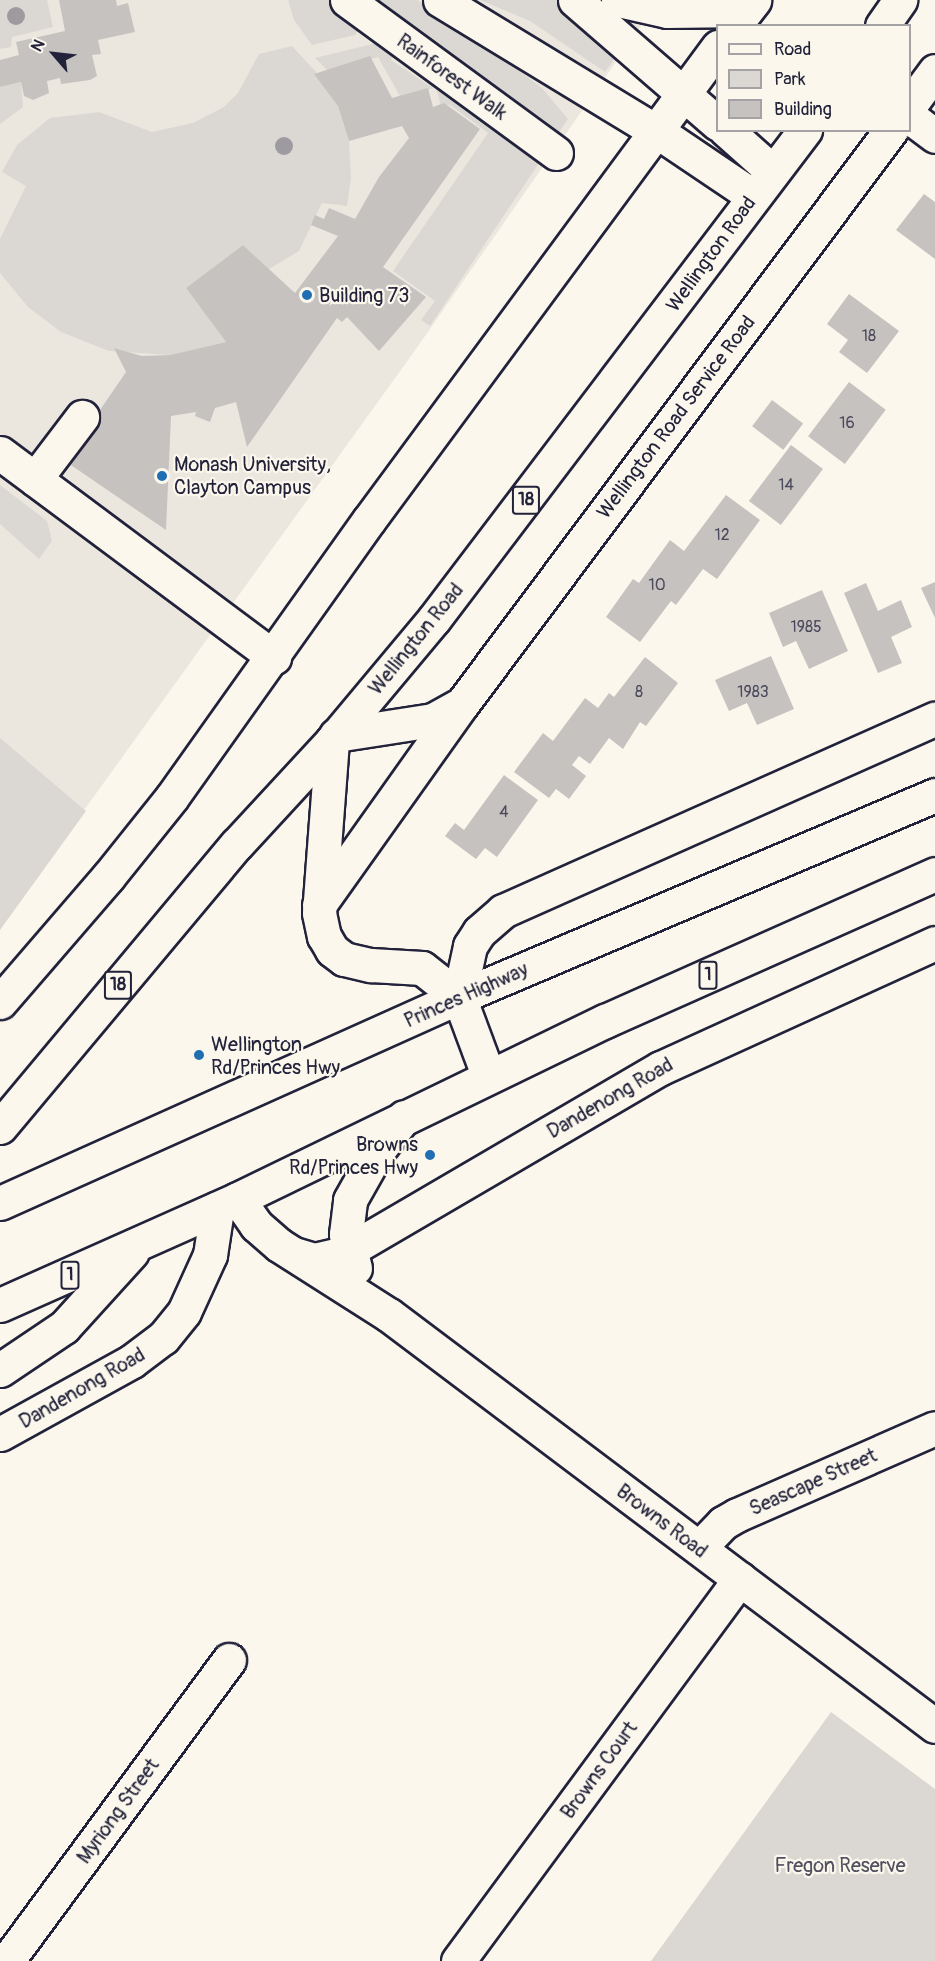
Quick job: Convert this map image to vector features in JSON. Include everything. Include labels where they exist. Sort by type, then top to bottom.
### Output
[{"type":"main road","name":"Rainforest Walk","points":[[347,0],[556,153]]},
{"type":"main road","points":[[440,0],[655,130],[763,183]]},
{"type":"main road","points":[[575,0],[716,123]]},
{"type":"main road","points":[[618,0],[667,11],[745,12]]},
{"type":"main road","points":[[883,24],[900,0]]},
{"type":"main road","points":[[0,1002],[108,877],[274,657],[369,520],[716,48]]},
{"type":"main road","points":[[911,102],[935,71]]},
{"type":"main road","points":[[911,118],[935,136]]},
{"type":"main road","points":[[727,132],[763,183]]},
{"type":"main road","name":"Wellington Road","points":[[0,1127],[237,844],[334,738],[469,574],[803,132]]},
{"type":"main road","name":"Wellington Road Service Road","points":[[320,905],[462,704],[890,132]]},
{"type":"main road","points":[[35,478],[82,417]]},
{"type":"main road","points":[[0,453],[274,657]]},
{"type":"main road","name":"Wellington Road Service Road","points":[[334,738],[433,720],[462,704]]},
{"type":"main road","points":[[459,997],[470,946],[486,924],[503,911],[935,718]]},
{"type":"main road","points":[[334,738],[320,905],[324,936],[339,956],[361,964],[422,968],[459,997],[488,1075]]},
{"type":"main road","name":"Princes Highway","points":[[0,1203],[459,997],[935,795]]},
{"type":"main road","name":"1","points":[[0,1305],[227,1204],[488,1075],[933,876]]},
{"type":"main road","name":"Dandenong Road","points":[[292,1254],[314,1260],[348,1250],[661,1068],[935,943]]},
{"type":"main road","name":"Browns Road","points":[[390,1316],[355,1267],[348,1250],[346,1221],[352,1193],[404,1117]]},
{"type":"main road","name":"Dandenong Road","points":[[0,1434],[132,1361],[163,1338],[184,1312],[210,1255],[227,1204]]},
{"type":"main road","name":"Browns Road","points":[[227,1204],[292,1254],[390,1316],[935,1726]]},
{"type":"main road","points":[[0,1370],[64,1327],[140,1244]]},
{"type":"main road","name":"Seascape Street","points":[[699,1548],[723,1522],[935,1428]]},
{"type":"main road","name":"Browns Court","points":[[458,1961],[740,1579]]},
{"type":"main road","name":"Myriong Street","points":[[7,1961],[229,1660]]},
{"type":"shaded area","name":"Monash University, Clayton Campus","points":[[0,0],[659,0],[416,349],[0,927]]},
{"type":"green space","points":[[0,0],[47,0],[53,27],[12,37],[11,47],[0,49]]},
{"type":"green space","points":[[288,0],[333,0],[363,22],[355,35],[312,45],[294,20]]},
{"type":"green space","points":[[367,0],[417,0],[445,15],[542,88],[568,119],[555,138]]},
{"type":"green space","points":[[480,0],[558,0],[618,54],[605,72],[530,21]]},
{"type":"green space","points":[[381,42],[396,52],[391,60],[433,88],[401,98],[378,57],[329,72],[315,58]]},
{"type":"green space","points":[[292,46],[316,72],[338,106],[349,141],[351,178],[347,206],[322,203],[299,251],[269,269],[243,245],[186,288],[226,342],[170,355],[109,351],[61,332],[28,307],[0,273],[0,239],[26,186],[2,172],[17,145],[50,118],[99,112],[152,132],[193,123],[224,107],[238,93],[259,54]]},
{"type":"green space","points":[[21,82],[23,107],[0,124],[0,87]]},
{"type":"green space","points":[[443,84],[543,157],[430,326],[421,320],[435,301],[393,271],[488,133],[450,105],[441,106],[437,91]]},
{"type":"green space","points":[[0,485],[47,521],[52,541],[39,559],[0,524]]},
{"type":"green space","points":[[0,738],[86,811],[0,930]]},
{"type":"green space","name":"Fregon Reserve","points":[[831,1712],[935,1789],[935,1961],[651,1961]]},
{"type":"building","points":[[59,0],[116,0],[117,6],[128,3],[135,32],[98,40],[101,54],[92,55],[97,76],[90,80],[61,84],[60,78],[47,81],[49,93],[33,100],[24,96],[21,82],[0,87],[0,60],[19,55],[16,42],[65,31]]},
{"type":"building","name":"Building 73","points":[[370,56],[392,98],[428,88],[433,107],[444,103],[480,129],[383,267],[426,297],[379,351],[347,317],[342,322],[337,318],[247,447],[236,402],[215,408],[210,422],[195,416],[196,412],[171,416],[166,530],[65,461],[126,372],[114,348],[142,356],[170,355],[226,342],[186,288],[243,245],[295,293],[338,236],[311,225],[315,215],[324,219],[329,208],[355,219],[379,177],[409,138],[402,126],[349,141],[338,106],[314,74]]},
{"type":"building","points":[[924,194],[935,202],[935,259],[896,230]]},
{"type":"building","points":[[849,294],[899,331],[867,373],[839,352],[848,340],[827,324]]},
{"type":"building","points":[[849,382],[886,410],[845,464],[808,436]]},
{"type":"building","points":[[772,400],[803,423],[783,450],[752,426]]},
{"type":"building","points":[[791,445],[823,469],[781,525],[749,501]]},
{"type":"building","points":[[726,495],[760,520],[717,579],[703,569],[676,605],[671,601],[640,642],[606,617],[633,579],[639,583],[670,540],[684,551]]},
{"type":"building","points":[[935,582],[935,618],[921,588]]},
{"type":"building","points":[[866,583],[878,611],[901,600],[912,627],[891,637],[902,663],[878,673],[844,593]]},
{"type":"building","points":[[822,590],[848,651],[809,669],[796,641],[783,647],[769,613]]},
{"type":"building","points":[[771,656],[794,709],[757,725],[747,703],[729,711],[715,680]]},
{"type":"building","points":[[645,657],[678,683],[646,726],[640,722],[623,749],[609,738],[590,764],[579,756],[572,765],[586,776],[569,799],[556,789],[549,798],[514,772],[543,733],[553,741],[585,698],[598,708],[609,693],[614,697]]},
{"type":"building","points":[[504,775],[538,800],[497,857],[485,848],[476,859],[445,836],[455,823],[464,830]]},
{"type":"place","name":"Building 73","points":[[307,295]]},
{"type":"place","name":"Monash University, Clayton Campus","points":[[162,476]]},
{"type":"place","name":"Wellington Rd/Princes Hwy","points":[[199,1055]]},
{"type":"place","name":"Browns Rd/Princes Hwy","points":[[430,1155]]}]
